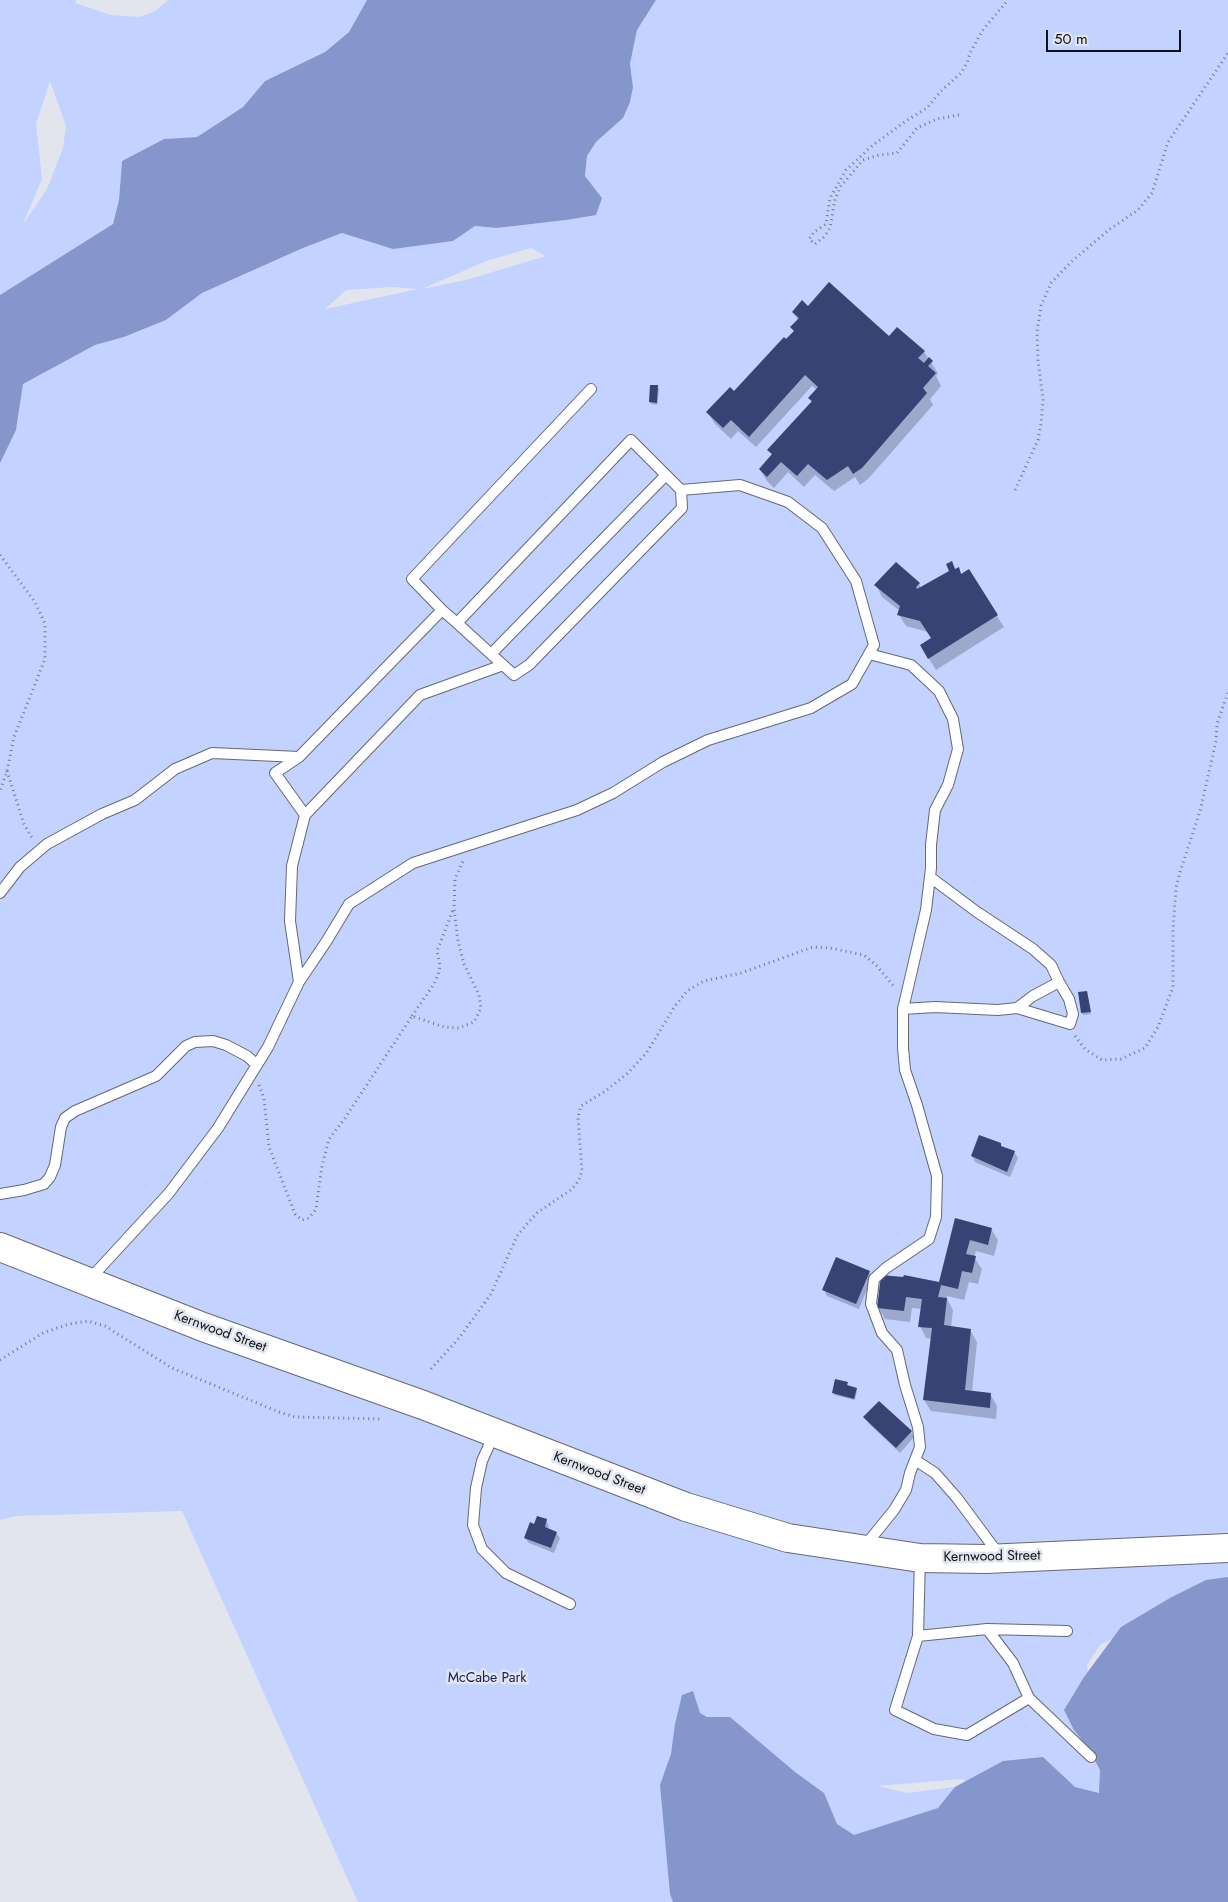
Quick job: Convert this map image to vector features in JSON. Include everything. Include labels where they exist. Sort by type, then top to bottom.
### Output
[{"type":"main road","name":"Kernwood Street","points":[[0,1247],[203,1327],[423,1405],[686,1507],[788,1538],[920,1558],[1002,1558],[1228,1548]]},
{"type":"lane","points":[[457,623],[631,440],[681,490],[682,508],[529,665],[514,675],[442,610],[412,579],[591,389]]},
{"type":"lane","points":[[491,654],[666,475]]},
{"type":"lane","points":[[88,1281],[169,1192],[218,1128],[268,1047],[298,982],[326,942],[349,904],[413,863],[577,810],[613,793],[663,762],[708,740],[811,708],[852,684],[874,645],[856,581],[822,528],[788,502],[740,485],[681,490]]},
{"type":"lane","points":[[305,815],[275,773],[299,757],[442,610]]},
{"type":"lane","points":[[862,1550],[894,1510],[906,1490],[920,1447],[918,1427],[897,1350],[882,1334],[871,1304],[874,1279],[886,1268],[929,1240],[936,1218],[937,1176],[905,1070],[903,1008],[926,910],[930,877],[930,845],[935,810],[948,786],[958,749],[953,719],[939,691],[911,666],[870,654]]},
{"type":"lane","points":[[298,982],[290,921],[292,866],[305,815],[420,695],[503,665]]},
{"type":"lane","points":[[0,893],[20,867],[47,844],[102,814],[135,800],[175,769],[212,753],[299,757]]},
{"type":"lane","points":[[903,1008],[998,1010],[1018,1008],[1070,1024],[1073,1014],[1069,1000],[1051,965],[1033,948],[977,912],[930,877]]},
{"type":"lane","points":[[1018,1008],[1033,996],[1059,982]]},
{"type":"lane","points":[[0,1194],[44,1184],[55,1166],[61,1127],[65,1118],[75,1111],[156,1076],[186,1046],[195,1042],[213,1041],[226,1045],[247,1056],[257,1065]]},
{"type":"lane","points":[[495,1433],[482,1461],[476,1488],[473,1526],[482,1549],[506,1573],[570,1604]]},
{"type":"lane","points":[[915,1460],[935,1473],[957,1498],[1002,1558]]},
{"type":"lane","points":[[920,1558],[918,1636],[895,1710],[934,1729],[967,1735],[1029,1698]]},
{"type":"lane","points":[[918,1636],[987,1629],[1067,1631]]},
{"type":"lane","points":[[987,1629],[1014,1663],[1029,1698],[1091,1757]]},
{"type":"path","points":[[959,115],[938,119],[917,128],[897,153],[879,155],[863,160],[841,186],[835,199],[830,228],[824,237],[815,244],[809,239],[814,232],[826,224],[830,198],[846,170],[906,120],[927,108],[941,91],[961,73],[982,31],[1008,0]]},
{"type":"path","points":[[1015,490],[1038,440],[1042,424],[1043,400],[1038,360],[1038,332],[1041,306],[1051,283],[1071,262],[1104,234],[1138,210],[1152,193],[1168,142],[1228,53]]},
{"type":"path","points":[[0,555],[35,602],[45,624],[45,659],[14,737],[7,771],[0,792]]},
{"type":"path","points":[[1072,1033],[1085,1049],[1102,1060],[1121,1059],[1145,1048],[1158,1027],[1173,986],[1173,930],[1176,888],[1200,811],[1216,741],[1217,724],[1228,692]]},
{"type":"path","points":[[7,771],[24,824],[32,839],[47,844]]},
{"type":"path","points":[[412,1016],[444,1027],[459,1028],[474,1022],[481,1008],[479,995],[464,964],[458,941],[454,910],[455,879],[469,844]]},
{"type":"path","points":[[257,1065],[257,1079],[264,1098],[269,1147],[295,1214],[302,1220],[309,1218],[316,1209],[322,1166],[329,1139],[434,984],[440,966],[437,951],[454,910]]},
{"type":"path","points":[[431,1369],[459,1338],[491,1294],[517,1236],[537,1213],[572,1189],[579,1180],[582,1171],[578,1117],[581,1106],[604,1092],[628,1073],[647,1052],[675,1006],[687,991],[704,981],[741,974],[813,947],[864,955],[877,966],[900,994]]},
{"type":"path","points":[[0,1360],[43,1333],[68,1324],[88,1321],[105,1326],[172,1368],[279,1412],[295,1417],[382,1419]]},
{"type":"green space","points":[[0,0],[76,0],[75,3],[111,15],[140,17],[155,11],[168,0],[367,0],[349,32],[325,52],[265,81],[243,107],[197,137],[164,139],[122,161],[119,200],[113,224],[0,295]],"holes":[[[50,81],[66,126],[63,148],[47,189],[22,226],[42,179],[36,124]]]},
{"type":"green space","name":"McCabe Park","points":[[656,0],[1228,0],[1228,1613],[1132,1628],[1100,1645],[1087,1665],[1103,1788],[1097,1792],[1099,1793],[1067,1902],[358,1902],[182,1511],[15,1516],[0,1520],[0,456],[16,430],[23,384],[95,345],[124,337],[166,320],[202,293],[303,248],[342,233],[362,238],[430,243],[453,241],[475,226],[497,228],[566,220],[602,198],[585,176],[587,156],[596,142],[623,118],[633,87],[630,64],[637,30]],"holes":[[[531,248],[546,256],[466,280],[422,289],[486,261]],[[392,287],[418,289],[325,309],[346,290]],[[962,1779],[966,1781],[955,1787],[907,1793],[878,1786]]]},
{"type":"shaded area","points":[[367,0],[656,0],[637,30],[630,64],[633,87],[630,102],[623,118],[596,142],[587,156],[585,176],[602,198],[596,215],[497,228],[475,226],[453,241],[393,249],[342,233],[303,248],[202,293],[166,320],[124,337],[95,345],[23,384],[16,430],[0,463],[0,295],[113,224],[119,200],[122,161],[164,139],[197,137],[243,107],[265,81],[325,52],[349,32]]},
{"type":"shaded area","points":[[1228,1577],[1228,1902],[673,1902],[670,1894],[660,1785],[671,1754],[675,1724],[682,1695],[693,1691],[700,1713],[707,1717],[730,1717],[795,1772],[824,1793],[837,1824],[854,1835],[938,1808],[955,1787],[1003,1761],[1043,1757],[1075,1787],[1099,1793],[1100,1770],[1090,1751],[1074,1730],[1064,1710],[1084,1677],[1121,1627],[1170,1598],[1206,1580]]},
{"type":"building","points":[[829,282],[889,336],[897,327],[925,351],[918,358],[924,363],[929,357],[933,361],[928,366],[936,373],[923,388],[927,393],[862,468],[853,474],[848,466],[827,480],[808,464],[797,476],[781,462],[767,477],[759,469],[772,454],[767,450],[812,401],[808,398],[818,387],[805,375],[749,437],[731,420],[723,428],[706,412],[730,387],[734,391],[784,337],[786,339],[794,331],[790,327],[799,318],[792,312],[802,300],[808,306]]},
{"type":"building","points":[[650,385],[658,385],[657,403],[649,402]]},
{"type":"building","points":[[952,561],[955,569],[959,567],[961,574],[969,569],[998,615],[928,659],[920,645],[931,638],[920,621],[897,615],[900,606],[874,585],[896,562],[920,583],[916,587],[917,589],[949,571],[946,564]]},
{"type":"building","points":[[1087,991],[1091,1012],[1081,1013],[1078,992]]},
{"type":"building","points":[[979,1135],[1001,1143],[1001,1146],[1015,1151],[1007,1172],[971,1156]]},
{"type":"building","points":[[955,1218],[992,1228],[988,1245],[970,1240],[966,1254],[976,1256],[972,1273],[962,1271],[958,1289],[941,1285],[938,1297],[947,1298],[944,1325],[971,1329],[965,1390],[991,1393],[990,1408],[923,1400],[932,1328],[918,1327],[922,1299],[906,1297],[904,1311],[877,1308],[881,1275],[903,1277],[904,1275],[939,1282]]},
{"type":"building","points":[[836,1257],[870,1271],[856,1304],[822,1290]]},
{"type":"building","points":[[835,1379],[848,1382],[847,1385],[857,1388],[854,1399],[832,1393]]},
{"type":"building","points":[[879,1401],[912,1431],[896,1448],[863,1417]]},
{"type":"building","points":[[537,1516],[547,1519],[545,1527],[557,1532],[551,1548],[524,1538],[530,1522],[534,1524]]}]
